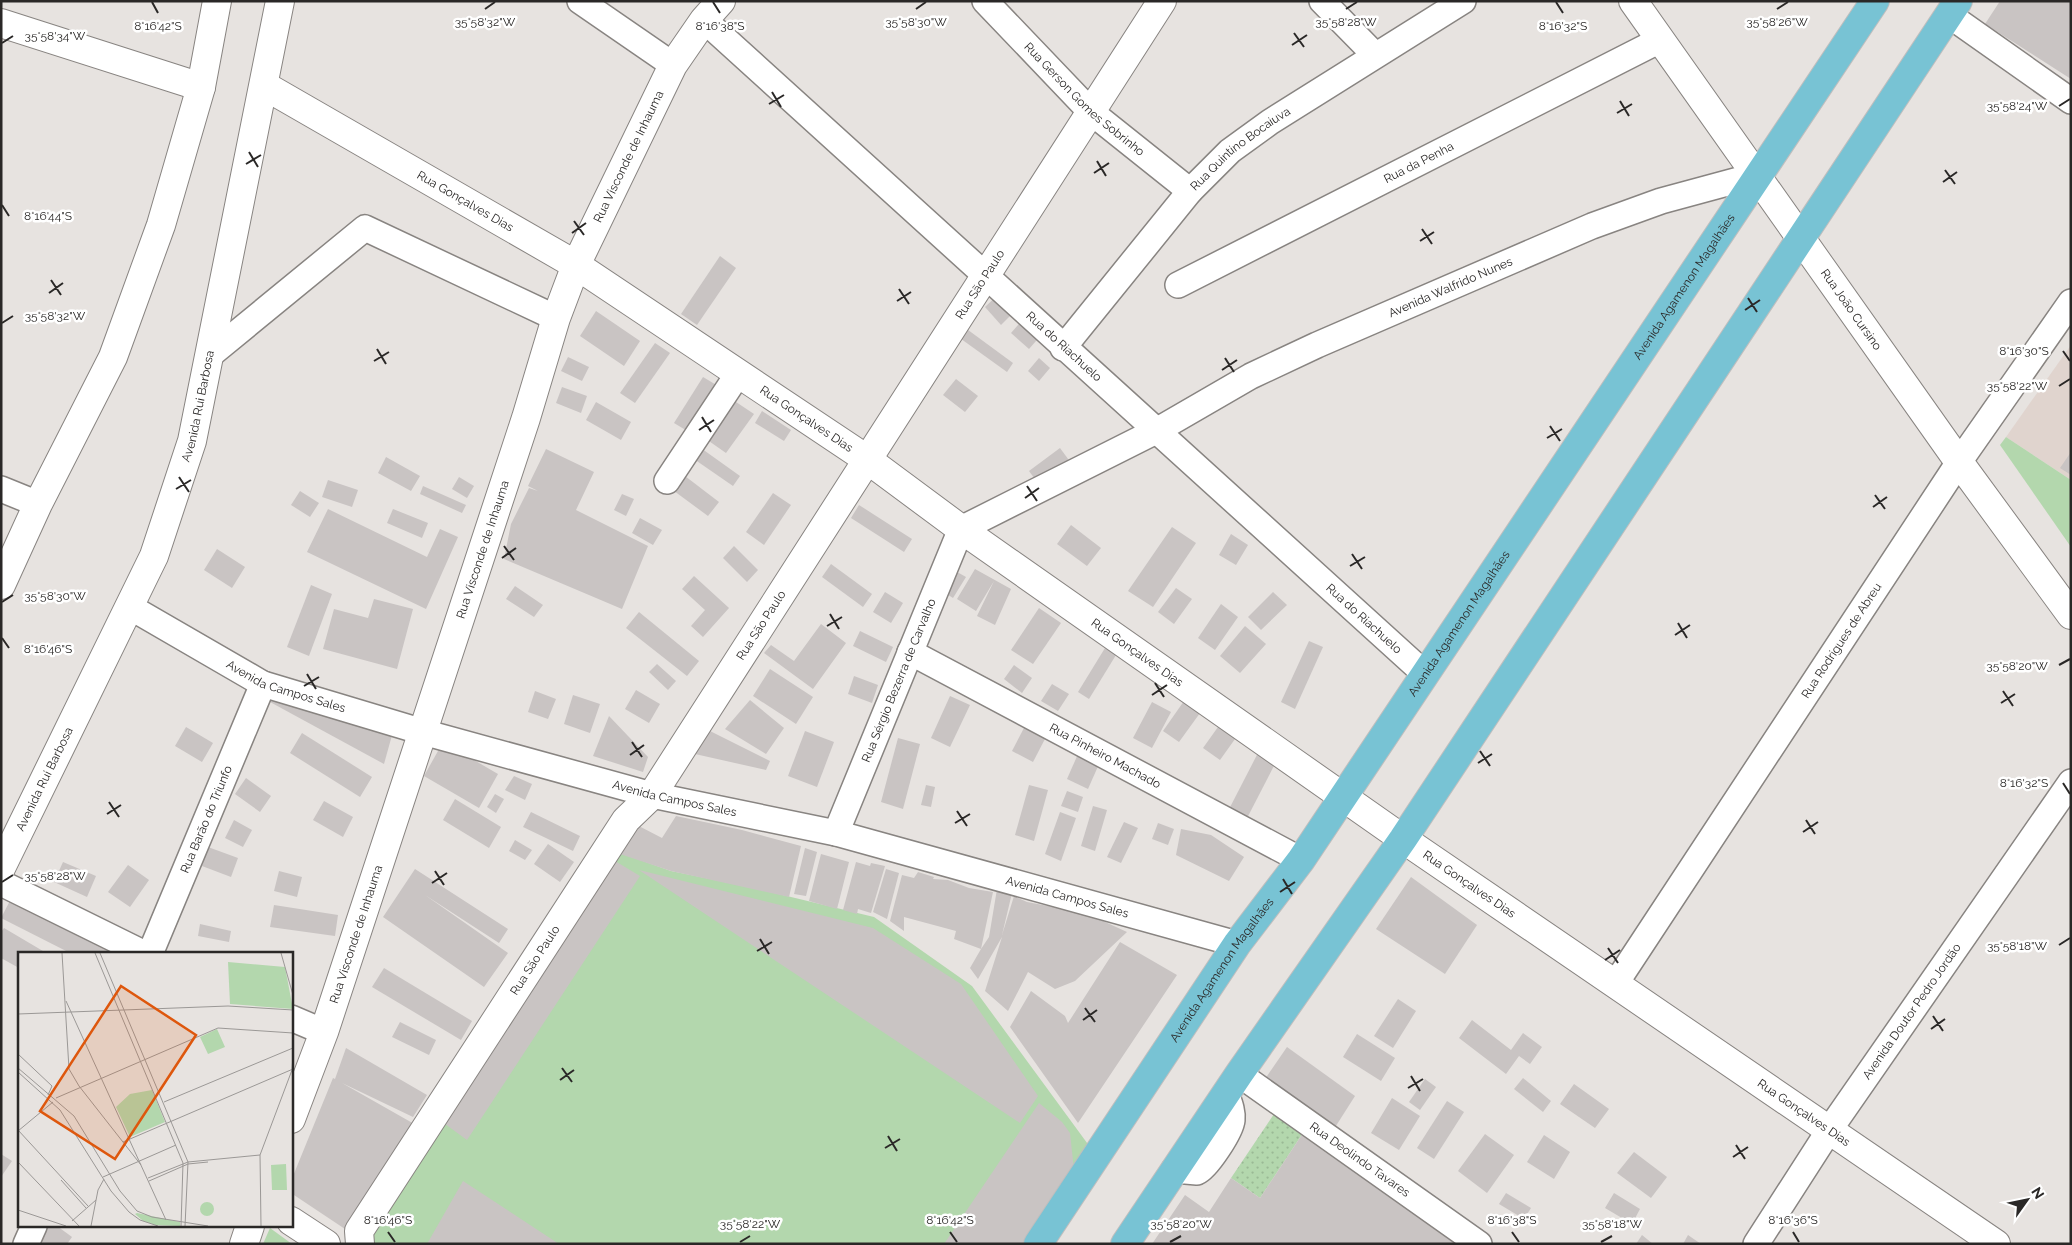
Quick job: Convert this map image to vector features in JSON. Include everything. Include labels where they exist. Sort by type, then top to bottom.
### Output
[{"type":"main road","name":"Avenida Agamenon Magalhães","points":[[1038,1244],[1237,944],[1301,860],[1875,1]]},
{"type":"main road","points":[[1125,1244],[1232,1084],[1403,839],[1954,8]]},
{"type":"street","points":[[1,585],[38,504],[113,357],[161,225],[200,87],[217,1]]},
{"type":"street","name":"Avenida Rui Barbosa","points":[[1,868],[154,556],[192,441],[265,86],[280,1]]},
{"type":"street","points":[[580,1],[673,65]]},
{"type":"street","name":"Rua Gerson Gomes Sobrinho","points":[[985,1],[1091,112],[1190,191]]},
{"type":"street","name":"Rua São Paulo","points":[[360,1244],[359,1231],[475,1051],[626,820],[652,795],[1162,1]]},
{"type":"street","points":[[1322,1],[1375,55]]},
{"type":"street","name":"Rua Quintino Bocaiuva","points":[[1063,348],[1190,191],[1230,152],[1270,122],[1463,1]]},
{"type":"street","name":"Rua João Cursino","points":[[1633,1],[1959,462],[2071,615]]},
{"type":"street","points":[[1954,8],[2071,101]]},
{"type":"street","name":"Rua Visconde de Inhauma","points":[[292,1116],[324,1032],[526,418],[556,318],[576,265],[673,65],[712,11]]},
{"type":"street","name":"Rua do Riachuelo","points":[[712,11],[985,276],[1425,674]]},
{"type":"street","points":[[2,29],[200,87]]},
{"type":"street","name":"Rua da Penha","points":[[1178,285],[1660,40]]},
{"type":"street","name":"Rua Gonçalves Dias","points":[[265,86],[576,265],[868,460],[961,529],[1403,839],[1996,1244]]},
{"type":"street","name":"Avenida Walfrido Nunes","points":[[961,529],[1156,431],[1250,376],[1592,226],[1662,201],[1757,175]]},
{"type":"street","points":[[210,354],[365,228],[556,318]]},
{"type":"street","name":"Rua Rodrigues de Abreu","points":[[1616,983],[1959,462],[2071,302]]},
{"type":"street","points":[[667,481],[738,374]]},
{"type":"street","points":[[1,489],[38,504]]},
{"type":"street","name":"Rua Sérgio Bezerra de Carvalho","points":[[836,833],[961,529]]},
{"type":"street","name":"Avenida Campos Sales","points":[[130,607],[264,684],[422,732],[652,795],[836,833],[1237,944]]},
{"type":"street","name":"Rua Pinheiro Machado","points":[[910,652],[1301,860]]},
{"type":"street","name":"Rua Barão do Triunfo","points":[[151,952],[264,684]]},
{"type":"street","name":"Avenida Doutor Pedro Jordão","points":[[1756,1244],[1830,1129],[2071,782]]},
{"type":"street","points":[[1,883],[141,952]]},
{"type":"street","points":[[292,1018],[324,1032]]},
{"type":"street","name":"Rua Deolindo Tavares","points":[[1232,1084],[1479,1244]]},
{"type":"street","points":[[292,1222],[326,1244]]},
{"type":"street","points":[[26,1244],[33,1228]]},
{"type":"street","points":[[244,1244],[249,1228]]},
{"type":"shaded area","points":[[2071,345],[2071,480],[2006,437]]},
{"type":"green space","points":[[2006,437],[2071,480],[2071,547],[2000,445]]},
{"type":"green space","points":[[615,851],[671,871],[745,886],[874,917],[972,986],[1090,1147],[1024,1244],[366,1244]]},
{"type":"green space","points":[[1276,1111],[1305,1130],[1260,1198],[1231,1178]]},
{"type":"green space","points":[[270,1228],[292,1244],[263,1244]]},
{"type":"building","points":[[2000,1],[2071,1],[2071,79],[1985,24]]},
{"type":"building","points":[[720,256],[736,268],[697,325],[681,314]]},
{"type":"building","points":[[1001,292],[1017,309],[1001,325],[985,307]]},
{"type":"building","points":[[596,311],[640,341],[624,366],[580,336]]},
{"type":"building","points":[[1025,317],[1043,333],[1029,349],[1011,333]]},
{"type":"building","points":[[964,327],[1013,363],[1007,372],[957,336]]},
{"type":"building","points":[[655,343],[670,353],[635,403],[620,393]]},
{"type":"building","points":[[568,357],[589,367],[582,381],[561,371]]},
{"type":"building","points":[[1039,358],[1050,368],[1039,381],[1028,371]]},
{"type":"building","points":[[703,377],[718,386],[689,432],[674,423]]},
{"type":"building","points":[[956,379],[978,396],[965,412],[943,395]]},
{"type":"building","points":[[562,387],[587,396],[581,413],[556,403]]},
{"type":"building","points":[[733,400],[754,414],[726,453],[706,439]]},
{"type":"building","points":[[596,402],[631,422],[621,440],[586,420]]},
{"type":"building","points":[[762,411],[791,430],[784,441],[755,423]]},
{"type":"building","points":[[698,446],[740,476],[733,486],[691,457]]},
{"type":"building","points":[[1060,448],[1071,463],[1040,486],[1029,471]]},
{"type":"building","points":[[546,449],[594,472],[576,510],[648,546],[622,609],[504,559],[511,524],[529,488],[538,491],[528,486]]},
{"type":"building","points":[[2071,452],[2071,475],[2060,468]]},
{"type":"building","points":[[386,457],[420,476],[411,491],[378,473]]},
{"type":"building","points":[[681,473],[719,502],[708,516],[670,488]]},
{"type":"building","points":[[459,477],[474,486],[467,498],[452,489]]},
{"type":"building","points":[[328,480],[358,490],[352,507],[322,497]]},
{"type":"building","points":[[423,486],[466,505],[462,513],[420,494]]},
{"type":"building","points":[[300,491],[319,503],[310,517],[291,505]]},
{"type":"building","points":[[773,493],[791,505],[764,545],[746,532]]},
{"type":"building","points":[[622,494],[634,499],[626,516],[614,510]]},
{"type":"building","points":[[859,505],[912,539],[904,552],[851,518]]},
{"type":"building","points":[[328,509],[427,557],[440,529],[458,537],[426,609],[307,552]]},
{"type":"building","points":[[393,509],[428,523],[422,538],[387,523]]},
{"type":"building","points":[[640,518],[662,530],[653,545],[632,533]]},
{"type":"building","points":[[1071,525],[1101,548],[1087,566],[1057,544]]},
{"type":"building","points":[[1172,527],[1196,543],[1153,607],[1128,591]]},
{"type":"building","points":[[1231,534],[1248,545],[1236,565],[1219,555]]},
{"type":"building","points":[[734,546],[758,570],[747,582],[723,558]]},
{"type":"building","points":[[217,549],[245,567],[232,588],[204,570]]},
{"type":"building","points":[[831,564],[872,594],[863,607],[822,577]]},
{"type":"building","points":[[950,568],[966,577],[953,598],[939,589]]},
{"type":"building","points":[[975,569],[1011,589],[995,625],[977,616],[994,581],[976,611],[957,599]]},
{"type":"building","points":[[694,576],[729,608],[703,637],[691,626],[705,610],[682,589]]},
{"type":"building","points":[[311,585],[332,594],[309,656],[287,647]]},
{"type":"building","points":[[515,586],[543,605],[534,617],[506,599]]},
{"type":"building","points":[[1176,588],[1192,599],[1174,624],[1158,612]]},
{"type":"building","points":[[885,592],[903,603],[891,623],[873,612]]},
{"type":"building","points":[[1273,592],[1287,605],[1261,630],[1248,617]]},
{"type":"building","points":[[374,599],[413,609],[397,669],[323,649],[334,609],[368,618]]},
{"type":"building","points":[[1221,604],[1238,617],[1215,650],[1198,638]]},
{"type":"building","points":[[1039,608],[1061,623],[1033,664],[1011,650]]},
{"type":"building","points":[[639,612],[699,661],[687,676],[626,628]]},
{"type":"building","points":[[821,624],[846,643],[813,689],[764,653],[771,645],[794,661]]},
{"type":"building","points":[[1245,626],[1266,644],[1240,673],[1220,656]]},
{"type":"building","points":[[860,631],[893,647],[886,662],[853,646]]},
{"type":"building","points":[[1309,641],[1323,647],[1295,709],[1281,702]]},
{"type":"building","points":[[1105,648],[1116,655],[1089,699],[1078,692]]},
{"type":"building","points":[[657,664],[676,681],[668,690],[649,672]]},
{"type":"building","points":[[1014,665],[1032,678],[1022,693],[1004,679]]},
{"type":"building","points":[[770,669],[813,697],[796,724],[753,696]]},
{"type":"building","points":[[854,676],[878,685],[872,703],[848,694]]},
{"type":"building","points":[[1052,684],[1069,694],[1058,711],[1041,701]]},
{"type":"building","points":[[636,690],[660,704],[649,723],[625,709]]},
{"type":"building","points":[[535,691],[556,699],[548,719],[528,712]]},
{"type":"building","points":[[573,695],[600,704],[590,733],[564,724]]},
{"type":"building","points":[[259,696],[394,728],[384,764]]},
{"type":"building","points":[[950,696],[970,705],[950,747],[931,738]]},
{"type":"building","points":[[750,700],[784,728],[766,754],[725,729]]},
{"type":"building","points":[[1184,701],[1200,713],[1179,742],[1163,731]]},
{"type":"building","points":[[1152,702],[1171,712],[1152,748],[1133,738]]},
{"type":"building","points":[[609,716],[648,757],[643,772],[593,756]]},
{"type":"building","points":[[1223,720],[1240,732],[1220,760],[1203,748]]},
{"type":"building","points":[[1025,726],[1046,737],[1033,762],[1012,751]]},
{"type":"building","points":[[186,727],[213,743],[202,762],[175,746]]},
{"type":"building","points":[[710,731],[770,761],[766,770],[695,754]]},
{"type":"building","points":[[805,731],[834,742],[817,787],[788,776]]},
{"type":"building","points":[[302,733],[372,777],[360,797],[290,753]]},
{"type":"building","points":[[898,738],[920,744],[903,809],[881,802]]},
{"type":"building","points":[[443,742],[498,774],[479,808],[424,776]]},
{"type":"building","points":[[1260,749],[1278,758],[1244,824],[1226,815]]},
{"type":"building","points":[[1078,754],[1099,764],[1088,789],[1067,779]]},
{"type":"building","points":[[514,776],[532,784],[525,800],[505,790]]},
{"type":"building","points":[[246,778],[271,796],[260,812],[235,794]]},
{"type":"building","points":[[926,785],[935,787],[931,807],[921,805]]},
{"type":"building","points":[[1029,785],[1048,790],[1034,841],[1015,835]]},
{"type":"building","points":[[1067,791],[1083,797],[1078,812],[1061,806]]},
{"type":"building","points":[[495,794],[504,799],[496,813],[487,807]]},
{"type":"building","points":[[455,799],[501,827],[489,848],[443,820]]},
{"type":"building","points":[[324,801],[353,817],[343,837],[313,820]]},
{"type":"building","points":[[1093,806],[1107,810],[1095,851],[1081,846]]},
{"type":"building","points":[[531,812],[580,836],[573,851],[523,827]]},
{"type":"building","points":[[1060,812],[1076,818],[1061,861],[1045,854]]},
{"type":"building","points":[[676,816],[742,830],[801,846],[789,897],[671,871],[617,853],[635,824],[662,838]]},
{"type":"building","points":[[234,820],[252,830],[243,847],[225,838]]},
{"type":"building","points":[[1124,822],[1138,828],[1121,863],[1107,857]]},
{"type":"building","points":[[1158,823],[1174,829],[1168,845],[1152,839]]},
{"type":"building","points":[[1181,829],[1211,835],[1244,857],[1229,881],[1176,855]]},
{"type":"building","points":[[515,840],[532,850],[525,860],[509,851]]},
{"type":"building","points":[[548,844],[574,862],[560,882],[534,864]]},
{"type":"building","points":[[208,847],[238,858],[231,877],[202,866]]},
{"type":"building","points":[[805,848],[817,852],[806,896],[794,894]]},
{"type":"building","points":[[821,854],[849,862],[837,909],[809,901]]},
{"type":"building","points":[[610,858],[640,876],[467,1140],[441,1121]]},
{"type":"building","points":[[63,862],[96,876],[87,897],[54,882]]},
{"type":"building","points":[[856,862],[870,866],[871,863],[885,866],[871,913],[858,909],[857,914],[843,910]]},
{"type":"building","points":[[128,865],[149,880],[130,907],[108,892]]},
{"type":"building","points":[[415,869],[508,929],[499,943],[425,895],[508,953],[484,987],[383,917]]},
{"type":"building","points":[[886,869],[899,873],[887,919],[873,912]]},
{"type":"building","points":[[639,870],[873,928],[961,984],[1038,1096],[1020,1123]]},
{"type":"building","points":[[279,871],[302,877],[297,897],[274,891]]},
{"type":"building","points":[[918,872],[934,877],[933,879],[948,880],[969,888],[993,892],[981,949],[954,939],[956,931],[904,917],[904,931],[890,921],[902,875],[914,878]]},
{"type":"building","points":[[1411,877],[1477,925],[1445,974],[1376,929]]},
{"type":"building","points":[[997,889],[1012,893],[1002,935],[1014,896],[1027,902],[1064,909],[1103,921],[1127,932],[1075,981],[1055,989],[1028,972],[1008,1011],[985,991],[1002,937],[978,979],[970,968],[989,937]]},
{"type":"building","points":[[13,895],[122,952],[68,952],[1,918]]},
{"type":"building","points":[[274,905],[338,915],[335,936],[270,927]]},
{"type":"building","points":[[200,924],[231,931],[229,942],[198,936]]},
{"type":"building","points":[[4,928],[45,952],[18,952],[18,967],[1,958],[1,932]]},
{"type":"building","points":[[1120,942],[1177,975],[1078,1123],[1010,1027],[1031,991],[1065,1016],[1068,1023]]},
{"type":"building","points":[[384,968],[472,1021],[461,1040],[372,987]]},
{"type":"building","points":[[1398,999],[1416,1011],[1393,1048],[1374,1036]]},
{"type":"building","points":[[1472,1020],[1511,1050],[1523,1033],[1542,1047],[1530,1064],[1519,1056],[1506,1074],[1459,1038]]},
{"type":"building","points":[[400,1022],[436,1040],[429,1055],[392,1037]]},
{"type":"building","points":[[1357,1034],[1395,1058],[1381,1081],[1343,1057]]},
{"type":"building","points":[[1287,1047],[1355,1096],[1334,1129],[1265,1079]]},
{"type":"building","points":[[346,1048],[427,1095],[413,1117],[342,1083],[416,1125],[348,1231],[292,1194],[292,1179],[333,1078],[335,1079]]},
{"type":"building","points":[[1523,1078],[1551,1101],[1543,1112],[1514,1089]]},
{"type":"building","points":[[1425,1079],[1436,1087],[1420,1110],[1409,1102]]},
{"type":"building","points":[[1574,1084],[1609,1109],[1595,1128],[1560,1104]]},
{"type":"building","points":[[1392,1098],[1420,1116],[1399,1150],[1371,1133]]},
{"type":"building","points":[[1447,1101],[1464,1112],[1434,1159],[1417,1148]]},
{"type":"building","points":[[1039,1103],[1062,1122],[1070,1133],[1074,1170],[1024,1244],[944,1244]]},
{"type":"building","points":[[1305,1130],[1471,1244],[1152,1244],[1185,1195],[1209,1212],[1231,1178],[1260,1198]]},
{"type":"building","points":[[1485,1134],[1514,1155],[1487,1193],[1458,1171]]},
{"type":"building","points":[[1544,1135],[1570,1152],[1554,1179],[1527,1162]]},
{"type":"building","points":[[1634,1152],[1667,1177],[1651,1198],[1617,1173]]},
{"type":"building","points":[[1,1154],[12,1161],[1,1177]]},
{"type":"building","points":[[463,1181],[559,1244],[427,1244]]},
{"type":"building","points":[[1506,1193],[1531,1208],[1524,1219],[1499,1204]]},
{"type":"building","points":[[1614,1193],[1640,1209],[1632,1224],[1605,1208]]},
{"type":"building","points":[[38,1228],[60,1228],[72,1237],[67,1244],[44,1244],[33,1235]]},
{"type":"building","points":[[1642,1235],[1653,1244],[1636,1244]]},
{"type":"building","points":[[1688,1235],[1701,1244],[1683,1244]]}]
